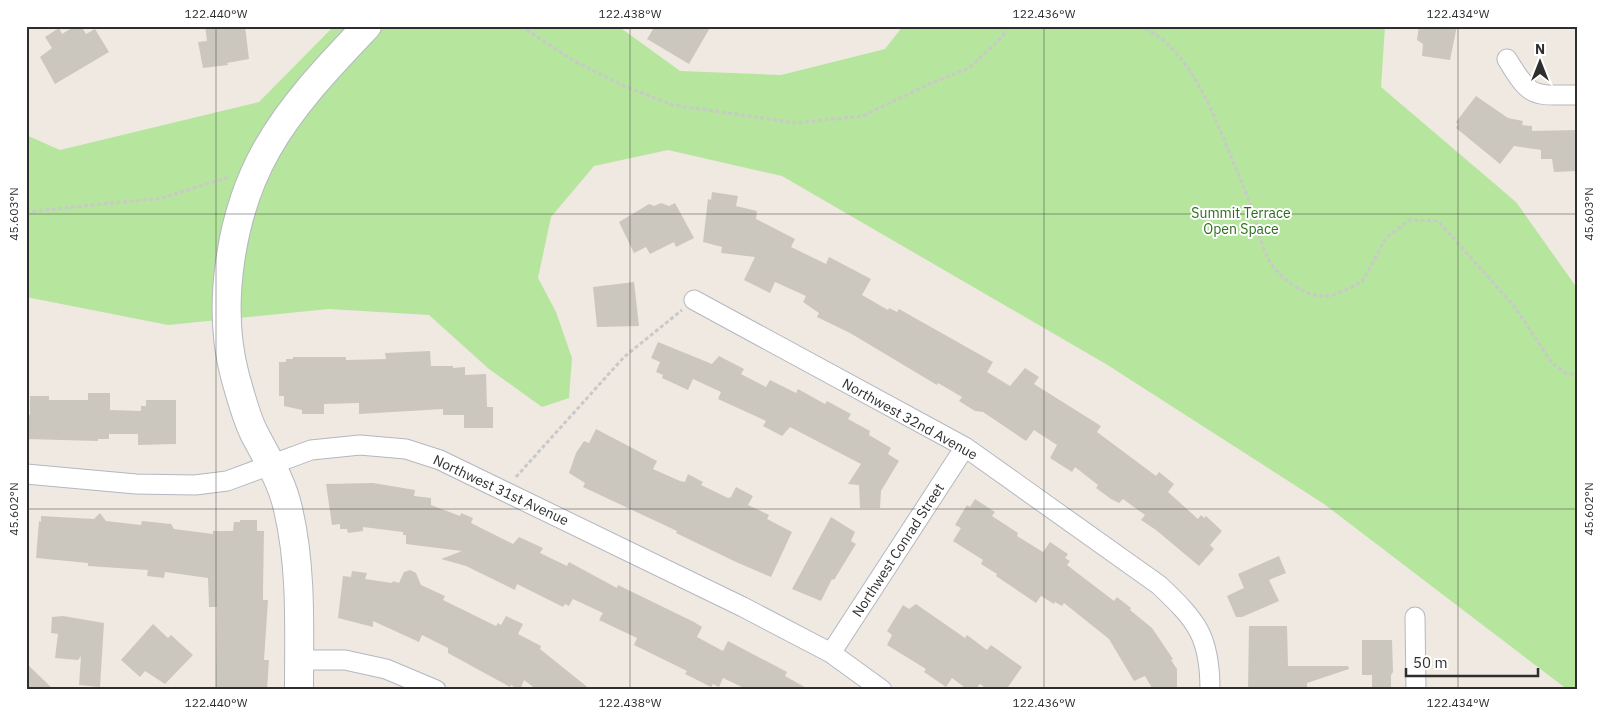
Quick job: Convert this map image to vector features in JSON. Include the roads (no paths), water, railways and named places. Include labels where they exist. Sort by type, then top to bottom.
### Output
[{"type":"street","points":[[299,690],[298,572],[288,508],[273,465],[253,431],[234,375],[227,319],[228,273],[243,201],[267,149],[304,94],[368,26]]},
{"type":"street","points":[[1507,59],[1522,84],[1538,95],[1577,95]]},
{"type":"street","name":"Northwest 32nd Avenue","points":[[694,300],[965,447],[1159,585],[1186,610],[1202,634],[1210,665],[1210,690]]},
{"type":"street","name":"Northwest 31st Avenue","points":[[26,474],[136,484],[195,485],[227,481],[312,450],[360,445],[406,449],[440,460],[504,490],[743,607],[831,653],[882,690]]},
{"type":"street","name":"Northwest Conrad Street","points":[[831,653],[965,447]]},
{"type":"street","points":[[1415,617],[1416,690]]},
{"type":"street","points":[[299,660],[345,660],[386,668],[436,690]]},
{"type":"park label","name":"Summit Terrace Open Space","points":[[1241,222]]}]
